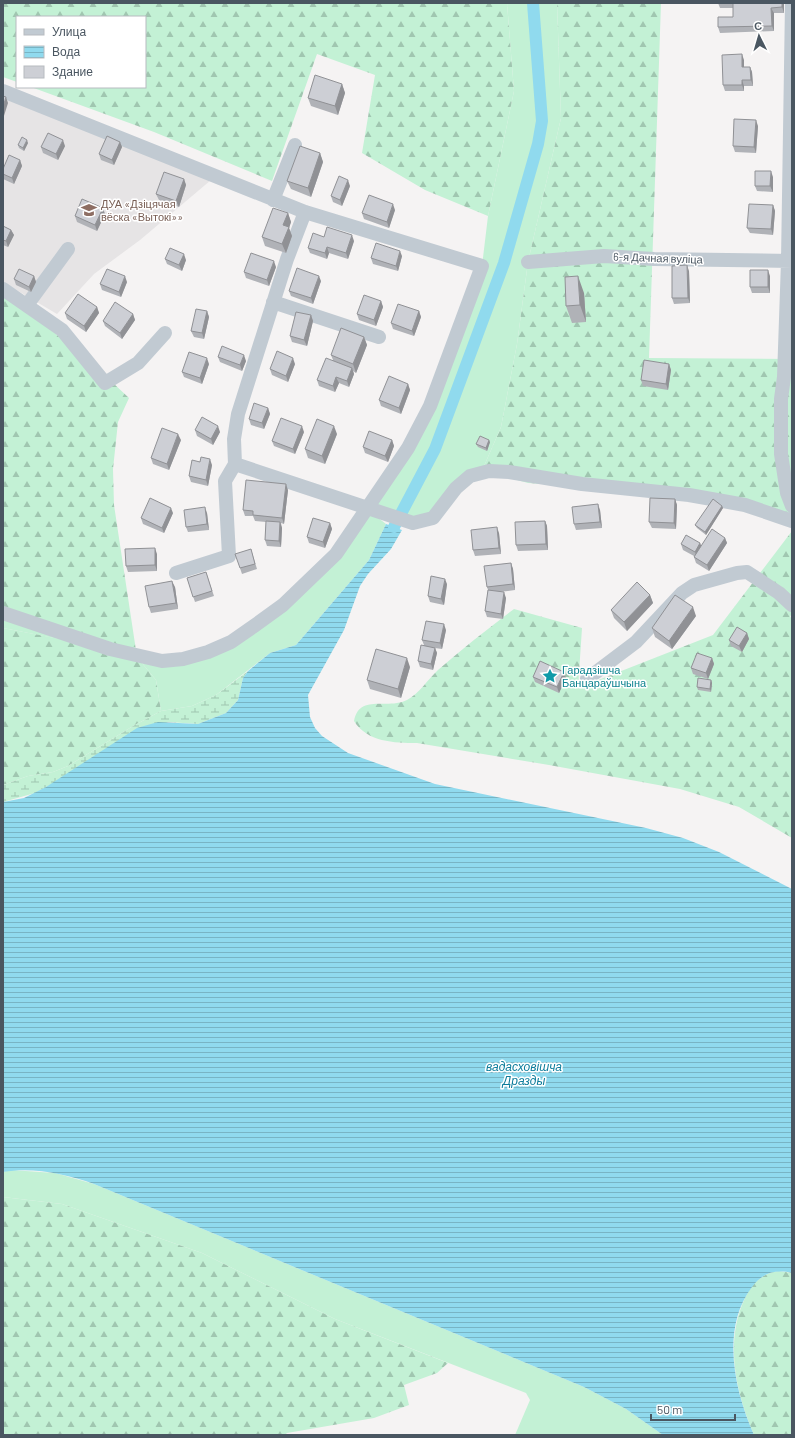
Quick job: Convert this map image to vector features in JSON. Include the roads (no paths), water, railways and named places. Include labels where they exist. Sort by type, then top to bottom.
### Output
[{"type":"street","points":[[792,3],[790,261],[784,377],[780,399],[781,454],[787,493],[792,506]]},
{"type":"street","points":[[3,91],[305,212],[482,266],[430,406],[408,448],[372,509],[336,554],[311,580],[283,605],[231,642],[208,652],[183,659],[162,661],[137,657],[3,613]]},
{"type":"street","points":[[273,200],[295,145]]},
{"type":"street","points":[[176,572],[230,556],[225,481],[235,464],[234,439],[238,414],[287,259],[305,212]]},
{"type":"street","points":[[27,306],[68,249]]},
{"type":"street","name":"6-я Дачная вуліца","points":[[528,262],[604,256],[654,259],[790,261]]},
{"type":"street","points":[[3,290],[62,330],[105,383],[138,363],[165,333]]},
{"type":"street","points":[[273,302],[379,337]]},
{"type":"street","points":[[235,464],[413,524],[434,518],[456,488],[470,476],[488,471],[509,472],[582,484],[689,495],[746,505],[792,521]]},
{"type":"street","points":[[587,679],[636,642],[682,593],[694,585],[737,573],[747,572],[779,593],[792,605]]},
{"type":"water","name":"вадасховішча Дразды","points":[[386,524],[402,530],[391,549],[368,574],[360,586],[344,630],[308,695],[310,717],[315,728],[322,736],[348,753],[435,784],[646,828],[683,838],[719,852],[792,889],[792,1273],[775,1272],[769,1273],[760,1278],[752,1287],[742,1304],[736,1322],[734,1361],[737,1380],[741,1400],[754,1435],[663,1435],[626,1409],[584,1387],[94,1184],[49,1172],[26,1170],[3,1172],[3,802],[24,798],[46,787],[137,728],[158,722],[198,724],[226,713],[238,700],[243,678],[248,671],[270,653],[296,645],[369,560]]},
{"type":"waterway","points":[[394,527],[435,449],[504,263],[538,144],[542,121],[533,3]]},
{"type":"place","name":"ДУА «Дзіцячая вёска «Вытокі»»","points":[[89,210]]},
{"type":"place","name":"Гарадзішча Банцараўшчына","points":[[550,676]]}]
